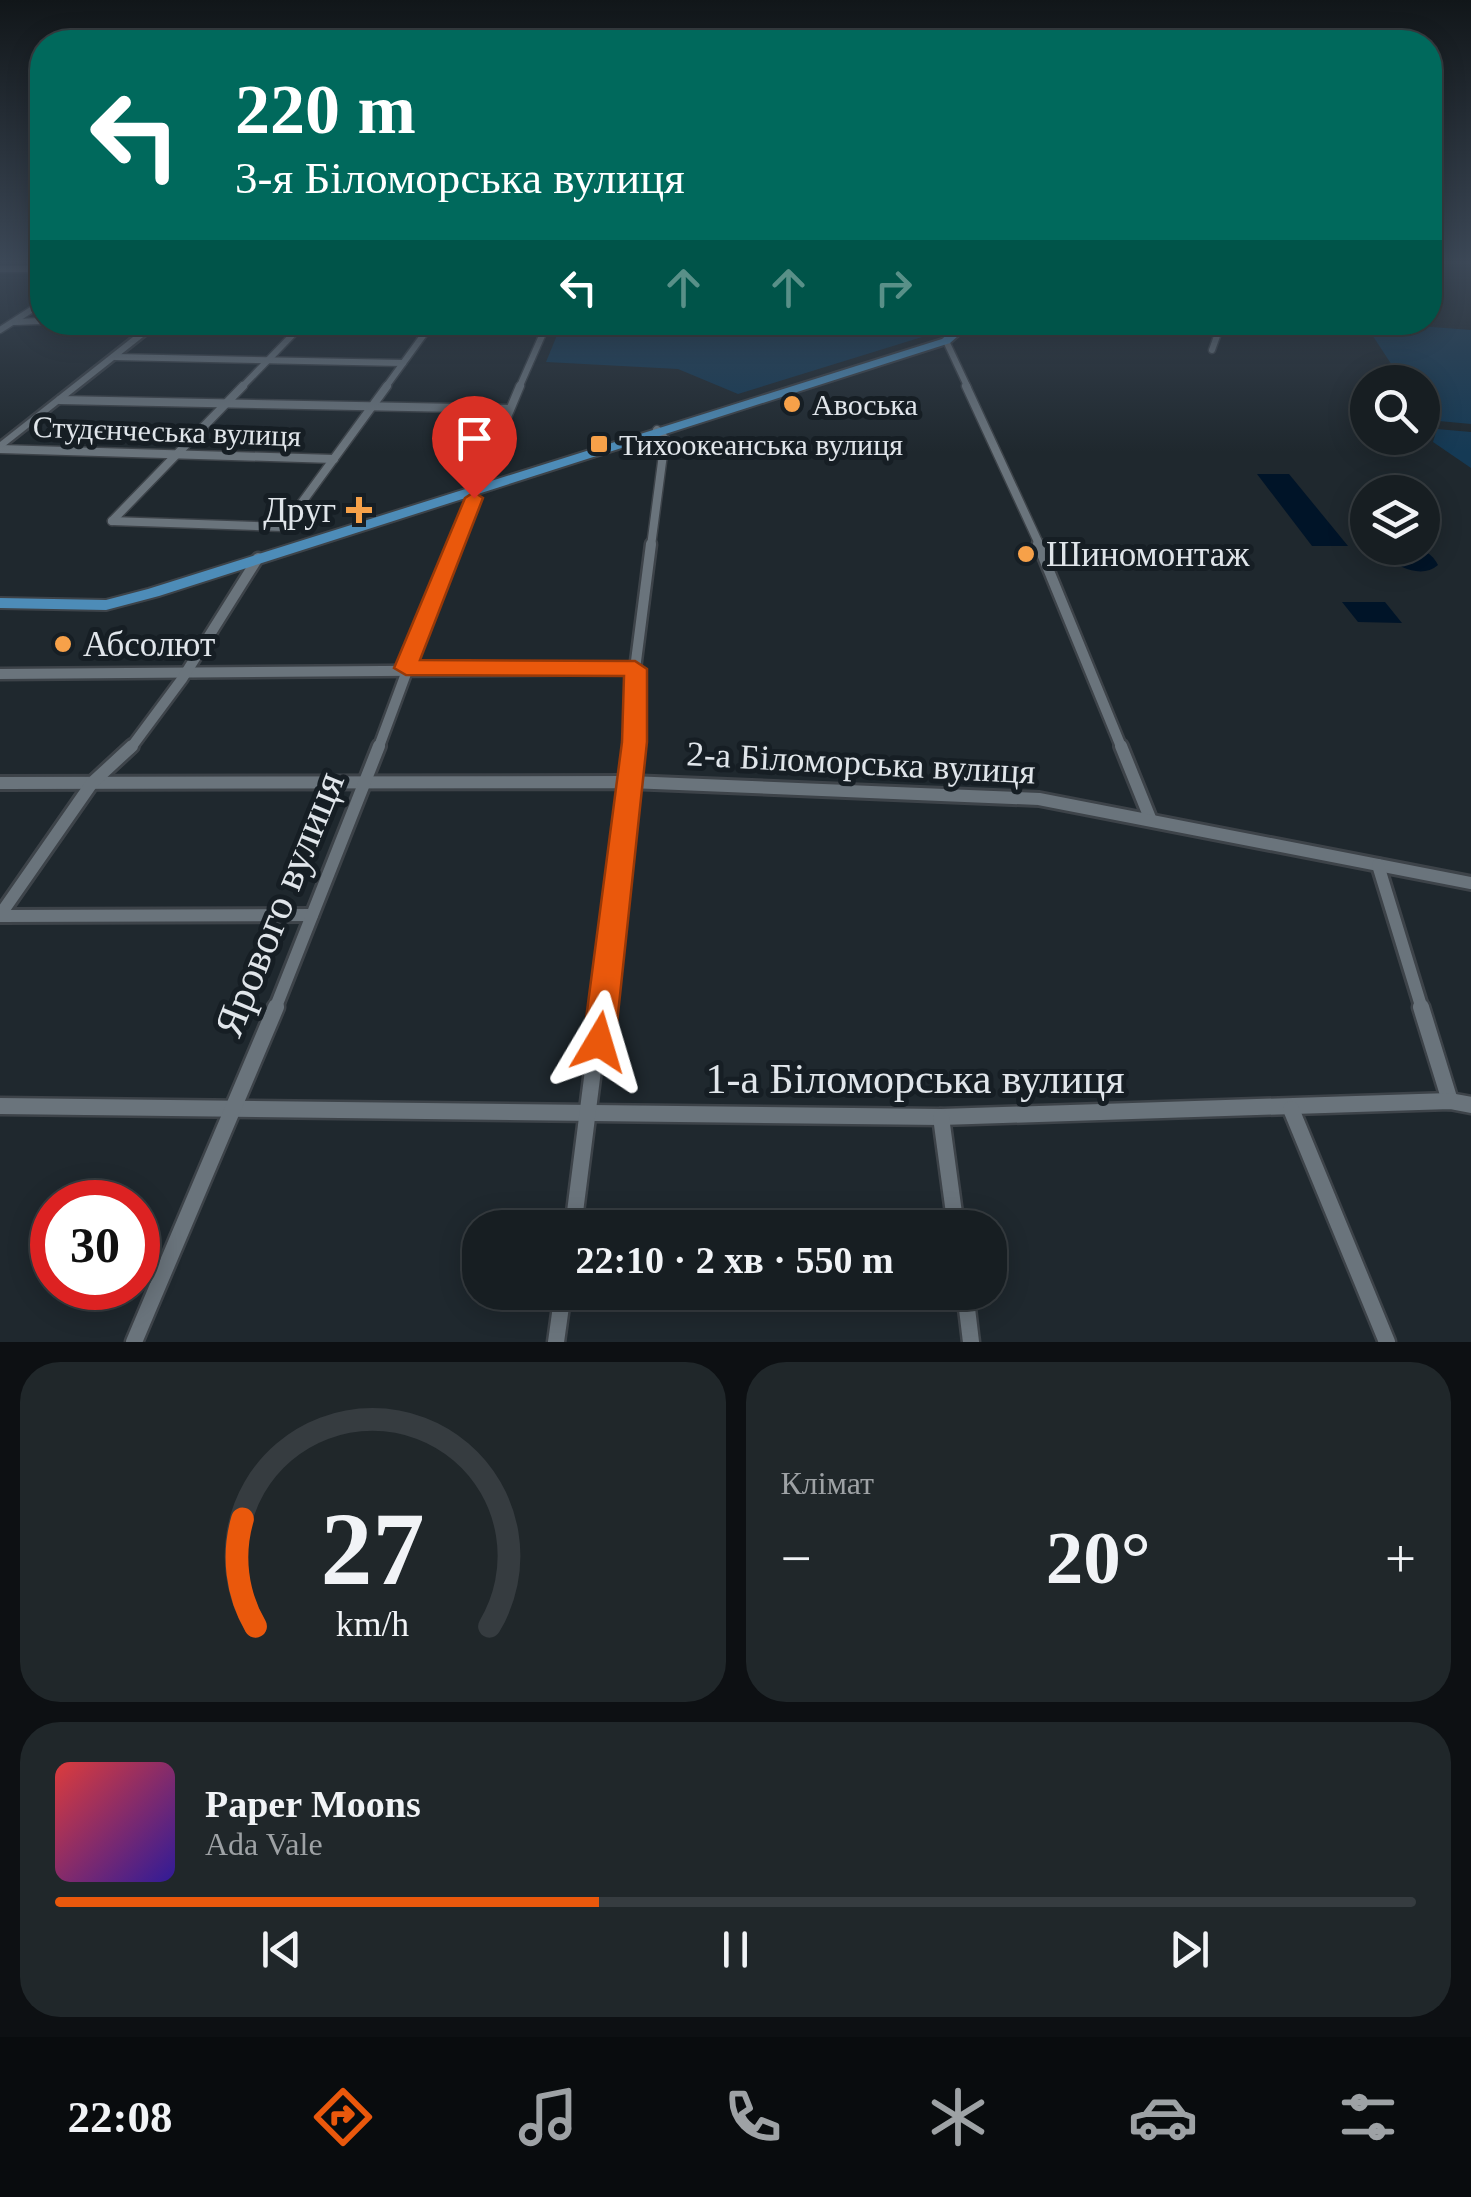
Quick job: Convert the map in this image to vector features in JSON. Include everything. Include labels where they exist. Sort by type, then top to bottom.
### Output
[{"type":"main road","points":[[0,603],[106,605],[946,341],[953,335]]},
{"type":"street","points":[[1,446],[142,335]]},
{"type":"street","points":[[284,527],[112,521],[293,335]]},
{"type":"street","points":[[284,527],[424,335]]},
{"type":"street","name":"Ярового вулиця","points":[[134,1342],[235,1108],[366,784],[406,668],[477,487],[542,335]]},
{"type":"street","points":[[1212,350],[1217,335]]},
{"type":"street","points":[[946,341],[1048,567],[1150,818]]},
{"type":"street","points":[[115,357],[404,363]]},
{"type":"street","points":[[60,400],[510,409]]},
{"type":"street","points":[[576,1210],[630,782],[635,669],[665,440],[656,430]]},
{"type":"street","name":"Студєнчеська вулиця","points":[[1,446],[334,459]]},
{"type":"street","points":[[284,527],[290,548]]},
{"type":"street","points":[[0,916],[92,783],[114,769],[187,671],[258,558]]},
{"type":"street","points":[[0,674],[635,669]]},
{"type":"street","name":"2-а Біломорська вулиця","points":[[0,783],[630,782],[1039,800],[1150,818],[1471,883]]},
{"type":"street","points":[[1378,865],[1450,1101]]},
{"type":"street","points":[[0,916],[312,916]]},
{"type":"street","name":"1-а Біломорська вулиця","points":[[0,1106],[590,1116],[941,1117],[1291,1109],[1450,1101],[1471,1105]]},
{"type":"street","points":[[1291,1109],[1387,1342]]},
{"type":"street","points":[[941,1117],[954,1210]]},
{"type":"street","points":[[556,1342],[560,1310]]},
{"type":"street","points":[[967,1310],[971,1342]]},
{"type":"shaded area","points":[[1442,328],[1471,330],[1471,424],[1440,421],[1440,365],[1392,365],[1372,335],[1442,335]]},
{"type":"shaded area","points":[[557,335],[929,335],[738,394],[678,369],[546,362]]},
{"type":"shaded area","points":[[1440,429],[1471,432],[1471,468],[1440,447]]},
{"type":"shaded area","points":[[1257,474],[1289,474],[1348,546],[1312,546]]},
{"type":"shaded area","points":[[1399,565],[1438,565],[1426,571]]},
{"type":"shaded area","points":[[1342,602],[1385,602],[1402,623],[1358,622]]},
{"type":"place","name":"Авоська","points":[[792,404]]},
{"type":"place","name":"Тихоокеанська вулиця","points":[[599,444]]},
{"type":"place","name":"Друг","points":[[359,510]]},
{"type":"place","name":"Шиномонтаж","points":[[1026,554]]},
{"type":"place","name":"Абсолют","points":[[63,644]]},
{"type":"route","points":[[474,498],[406,668],[635,669],[634,742],[599,1042]]}]
